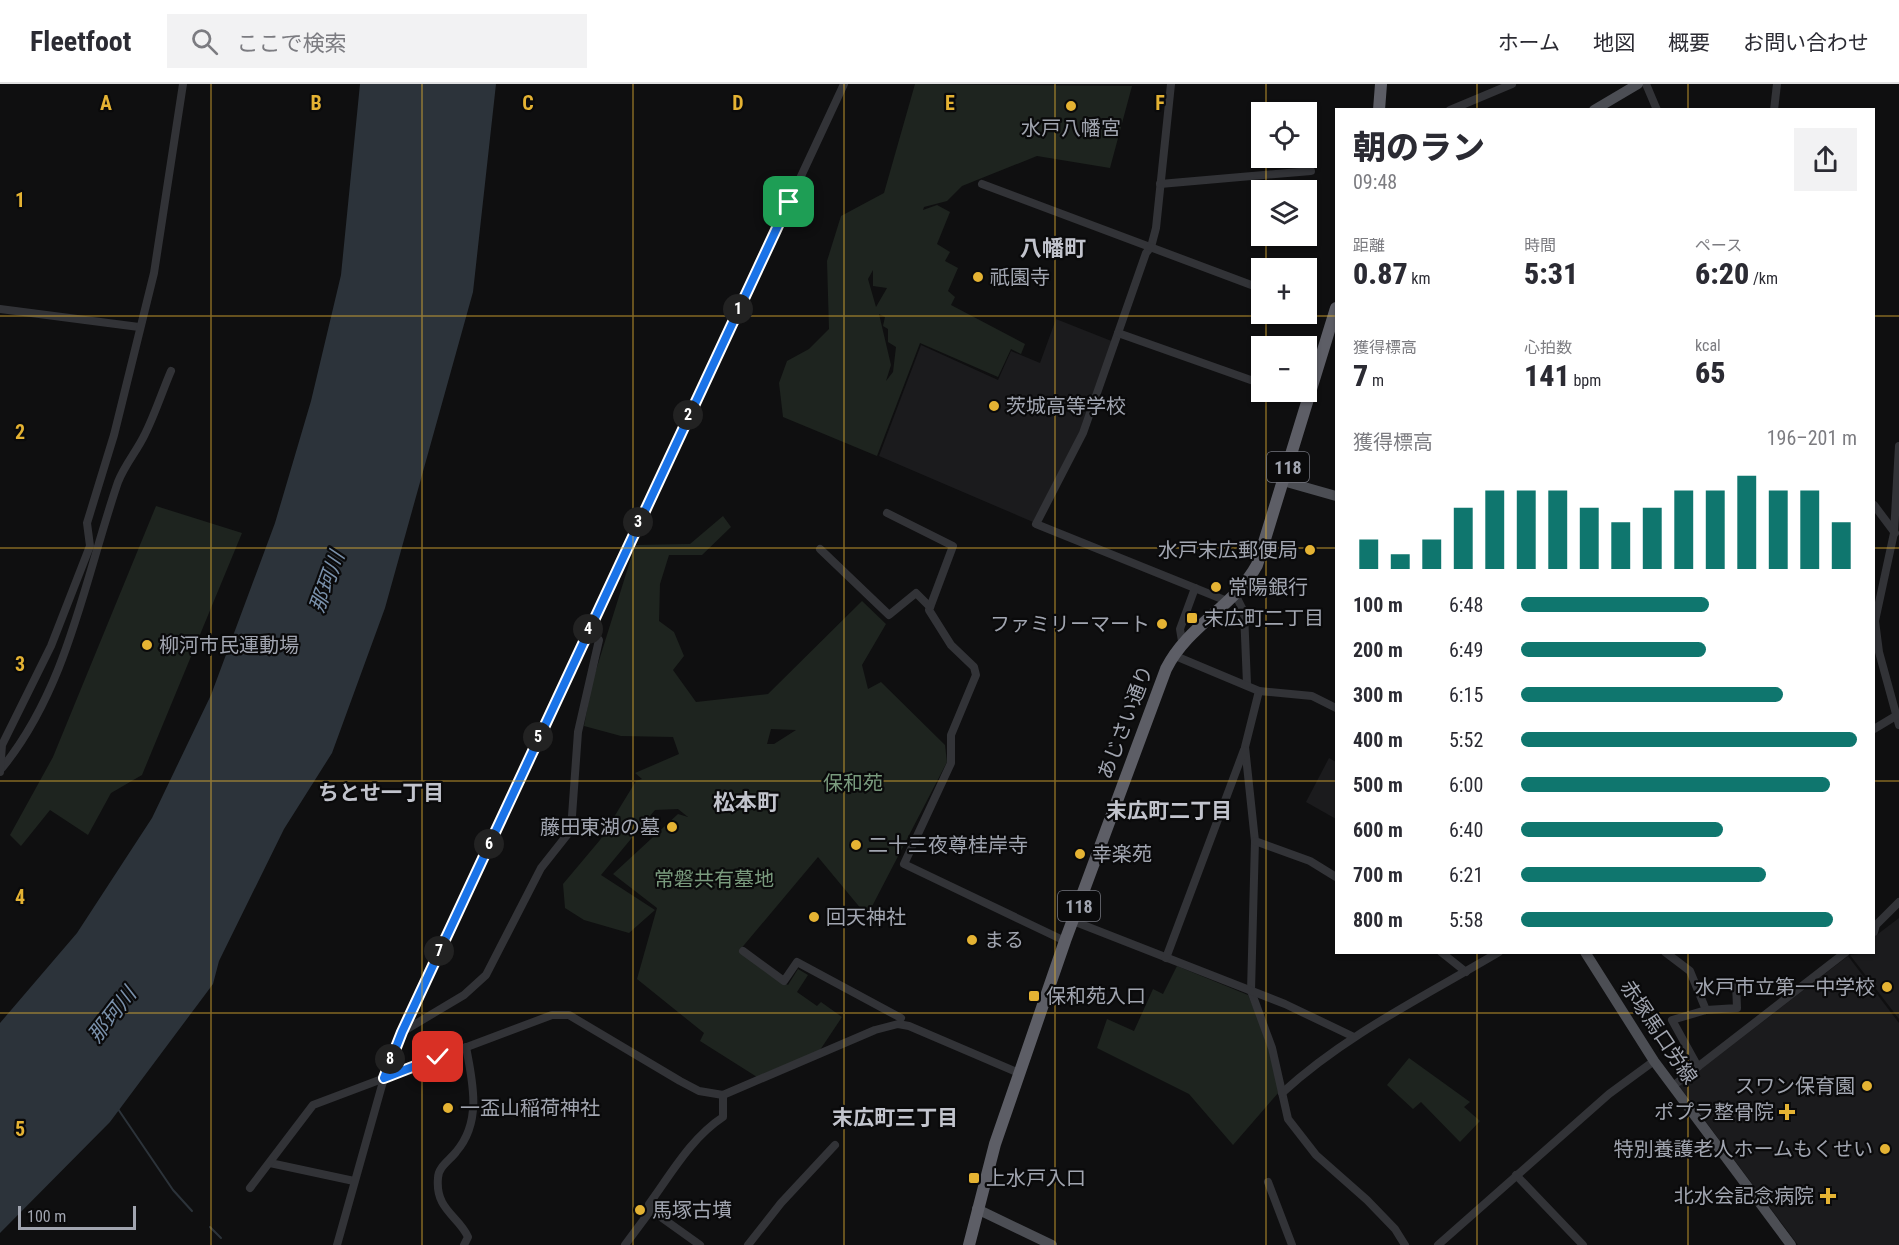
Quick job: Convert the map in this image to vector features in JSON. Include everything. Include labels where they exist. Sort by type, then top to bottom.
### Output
[{"type":"highway","points":[[1379,108],[1381,84]]},
{"type":"highway","name":"あじさい通り","points":[[1317,378],[1333,335],[1335,317]]},
{"type":"highway","name":"あじさい通り","points":[[969,1245],[993,1152],[1019,1073],[1065,941],[1173,655],[1182,641],[1231,597],[1251,575],[1260,556],[1308,402]]},
{"type":"main road","points":[[1597,108],[1638,84]]},
{"type":"main road","points":[[1284,481],[1335,496]]},
{"type":"main road","name":"赤塚馬口労線","points":[[1586,954],[1654,1061],[1791,1245]]},
{"type":"main road","points":[[977,1209],[1052,1245]]},
{"type":"street","points":[[1,770],[2,745],[51,645],[90,546],[87,523],[114,435],[154,273],[183,84]]},
{"type":"street","points":[[337,1245],[384,1078],[402,1032],[844,84]]},
{"type":"street","points":[[1171,84],[1151,247],[1083,433],[1036,524],[1195,588],[1231,597],[1244,612],[1247,684]]},
{"type":"street","points":[[1455,108],[1512,84]]},
{"type":"street","points":[[1646,84],[1656,108]]},
{"type":"street","points":[[1774,108],[1777,84]]},
{"type":"street","points":[[1160,184],[1311,171]]},
{"type":"street","points":[[982,184],[1251,285]]},
{"type":"street","points":[[0,309],[139,327]]},
{"type":"street","points":[[1118,333],[1251,380]]},
{"type":"street","points":[[1,770],[21,742],[53,679],[89,582],[119,479],[127,461],[144,436],[171,371]]},
{"type":"street","points":[[1899,446],[1897,534],[1875,621],[1884,670],[1898,714],[1899,725]]},
{"type":"street","points":[[1875,506],[1897,534]]},
{"type":"street","points":[[887,513],[953,546],[930,608]]},
{"type":"street","points":[[820,549],[889,615],[916,594],[930,608],[951,645],[974,667],[975,675],[951,735],[951,763],[904,864],[1065,941]]},
{"type":"street","points":[[1182,641],[1180,629],[1195,588]]},
{"type":"street","points":[[402,1032],[464,994],[486,975],[541,868],[571,830],[578,732],[599,640],[589,627]]},
{"type":"street","points":[[1173,655],[1247,684],[1259,691],[1312,696],[1335,708]]},
{"type":"street","points":[[1875,672],[1884,670]]},
{"type":"street","points":[[1166,958],[1245,747],[1259,691]]},
{"type":"street","points":[[1875,728],[1898,714]]},
{"type":"street","points":[[1245,747],[1255,841],[1251,991],[1272,1048],[1288,1119],[1316,1155],[1368,1200],[1395,1229],[1405,1245]]},
{"type":"street","points":[[1255,841],[1310,861],[1335,876]]},
{"type":"street","points":[[1875,926],[1899,902]]},
{"type":"street","points":[[1073,921],[1251,991],[1330,1024],[1354,1037]]},
{"type":"street","points":[[743,951],[784,981],[797,962],[899,1021],[1019,1073]]},
{"type":"street","points":[[1444,954],[1466,972]]},
{"type":"street","points":[[1282,1094],[1307,1070],[1354,1037],[1496,954]]},
{"type":"street","points":[[1668,954],[1690,971],[1706,1010]]},
{"type":"street","points":[[1672,1086],[1843,954]]},
{"type":"street","points":[[1698,1067],[1672,1020],[1706,1010],[1737,1008],[1736,983]]},
{"type":"street","points":[[250,1188],[313,1105],[552,1015],[569,1015],[699,1091],[723,1095],[899,1021]]},
{"type":"street","points":[[464,1245],[468,1237],[443,1205],[437,1177],[467,1137],[474,1118],[471,1073],[466,1047]]},
{"type":"street","points":[[1438,1245],[1609,1094],[1654,1061]]},
{"type":"street","points":[[700,1245],[651,1210],[649,1204],[690,1147],[708,1127],[723,1118],[723,1095]]},
{"type":"street","points":[[748,1245],[781,1203],[835,1145]]},
{"type":"street","points":[[270,1163],[354,1181]]},
{"type":"street","points":[[1516,1175],[1583,1245]]},
{"type":"street","points":[[1268,1182],[1292,1245]]},
{"type":"street","points":[[625,1245],[651,1210]]},
{"type":"shaded area","name":"茨城高等学校","points":[[1056,319],[1114,342],[1080,432],[1033,522],[879,456],[921,345],[998,380],[1011,351],[1040,363]]},
{"type":"shaded area","points":[[1329,758],[1335,761],[1335,818],[1306,802]]},
{"type":"shaded area","name":"水戸市立第一中学校","points":[[1899,918],[1899,1019],[1850,955],[1875,954],[1875,936]]},
{"type":"shaded area","points":[[1848,956],[1899,1023],[1899,1245],[1798,1245],[1679,1086]]},
{"type":"green space","points":[[915,84],[1132,86],[1110,168],[1037,156],[962,186],[947,201],[924,207],[923,210],[937,205],[950,212],[937,244],[950,252],[945,261],[958,268],[948,291],[955,297],[951,305],[1025,344],[1021,354],[1011,349],[998,377],[920,343],[877,456],[783,417],[779,383],[787,361],[809,349],[829,329],[827,261],[841,216],[884,193]],"holes":[[[873,270],[873,286],[887,288],[876,307],[868,279]],[[879,314],[885,317],[883,326],[888,329],[888,342],[896,347],[893,372],[886,381],[891,365]]]},
{"type":"green space","name":"柳河市民運動場","points":[[156,506],[242,533],[142,775],[111,793],[88,835],[50,810],[21,846],[10,835],[53,757]]},
{"type":"green space","points":[[723,516],[731,527],[702,555],[669,555],[660,584],[659,621],[674,632],[684,656],[673,670],[696,702],[768,694],[862,601],[886,624],[862,665],[868,689],[881,682],[945,745],[947,762],[867,916],[818,857],[739,951],[788,985],[798,969],[808,975],[797,992],[817,1006],[821,1002],[842,1017],[820,1050],[757,1077],[700,1041],[704,1033],[637,979],[657,908],[613,874],[678,814],[688,817],[678,809],[655,810],[601,875],[655,910],[629,933],[584,920],[565,908],[563,884],[600,840],[636,781],[642,779],[635,773],[679,754],[673,737],[621,736],[584,726],[592,683],[635,545],[690,544]],"holes":[[[771,729],[796,730],[774,744],[767,744]]]},
{"type":"green space","points":[[1177,966],[1248,995],[1265,1035],[1279,1092],[1233,1145],[1189,1094],[1097,1048],[1107,1019],[1134,1031],[1153,989],[1163,994]]},
{"type":"green space","points":[[1409,1058],[1470,1102],[1464,1107],[1480,1121],[1460,1142],[1421,1102],[1413,1109],[1387,1085]]},
{"type":"water","name":"那珂川","points":[[360,84],[496,84],[473,292],[385,608],[332,753],[284,829],[219,961],[213,984],[110,1122],[0,1233],[0,1023],[77,933],[152,818],[211,695],[275,523],[311,401],[341,275]]},
{"type":"waterway","points":[[118,1109],[173,1190],[192,1211]]},
{"type":"waterway","points":[[210,1227],[221,1238]]},
{"type":"place","name":"水戸八幡宮","points":[[1071,106]]},
{"type":"place","name":"祇園寺","points":[[978,277]]},
{"type":"place","name":"茨城高等学校","points":[[994,406]]},
{"type":"place","name":"水戸末広郵便局","points":[[1310,550]]},
{"type":"place","name":"常陽銀行","points":[[1216,587]]},
{"type":"place","name":"末広町二丁目","points":[[1192,618]]},
{"type":"place","name":"ファミリーマート","points":[[1162,624]]},
{"type":"place","name":"柳河市民運動場","points":[[147,645]]},
{"type":"place","name":"藤田東湖の墓","points":[[672,827]]},
{"type":"place","name":"二十三夜尊桂岸寺","points":[[856,845]]},
{"type":"place","name":"幸楽苑","points":[[1080,854]]},
{"type":"place","name":"回天神社","points":[[814,917]]},
{"type":"place","name":"まる","points":[[972,940]]},
{"type":"place","name":"水戸市立第一中学校","points":[[1887,987]]},
{"type":"place","name":"保和苑入口","points":[[1034,996]]},
{"type":"place","name":"スワン保育園","points":[[1867,1086]]},
{"type":"place","name":"一盃山稲荷神社","points":[[448,1108]]},
{"type":"place","name":"ポプラ整骨院","points":[[1787,1112]]},
{"type":"place","name":"特別養護老人ホームもくせい","points":[[1885,1149]]},
{"type":"place","name":"上水戸入口","points":[[974,1178]]},
{"type":"place","name":"北水会記念病院","points":[[1828,1196]]},
{"type":"place","name":"馬塚古墳","points":[[640,1210]]},
{"type":"district","name":"八幡町","points":[[1053,248]]},
{"type":"district","name":"ちとせ一丁目","points":[[381,793]]},
{"type":"district","name":"松本町","points":[[746,802]]},
{"type":"district","name":"末広町二丁目","points":[[1169,811]]},
{"type":"district","name":"末広町三丁目","points":[[895,1118]]},
{"type":"route","points":[[438,1057],[384,1078],[402,1032],[616,568],[789,202]]},
{"type":"park label","name":"保和苑","points":[[853,783]]},
{"type":"park label","name":"常磐共有墓地","points":[[714,879]]}]
